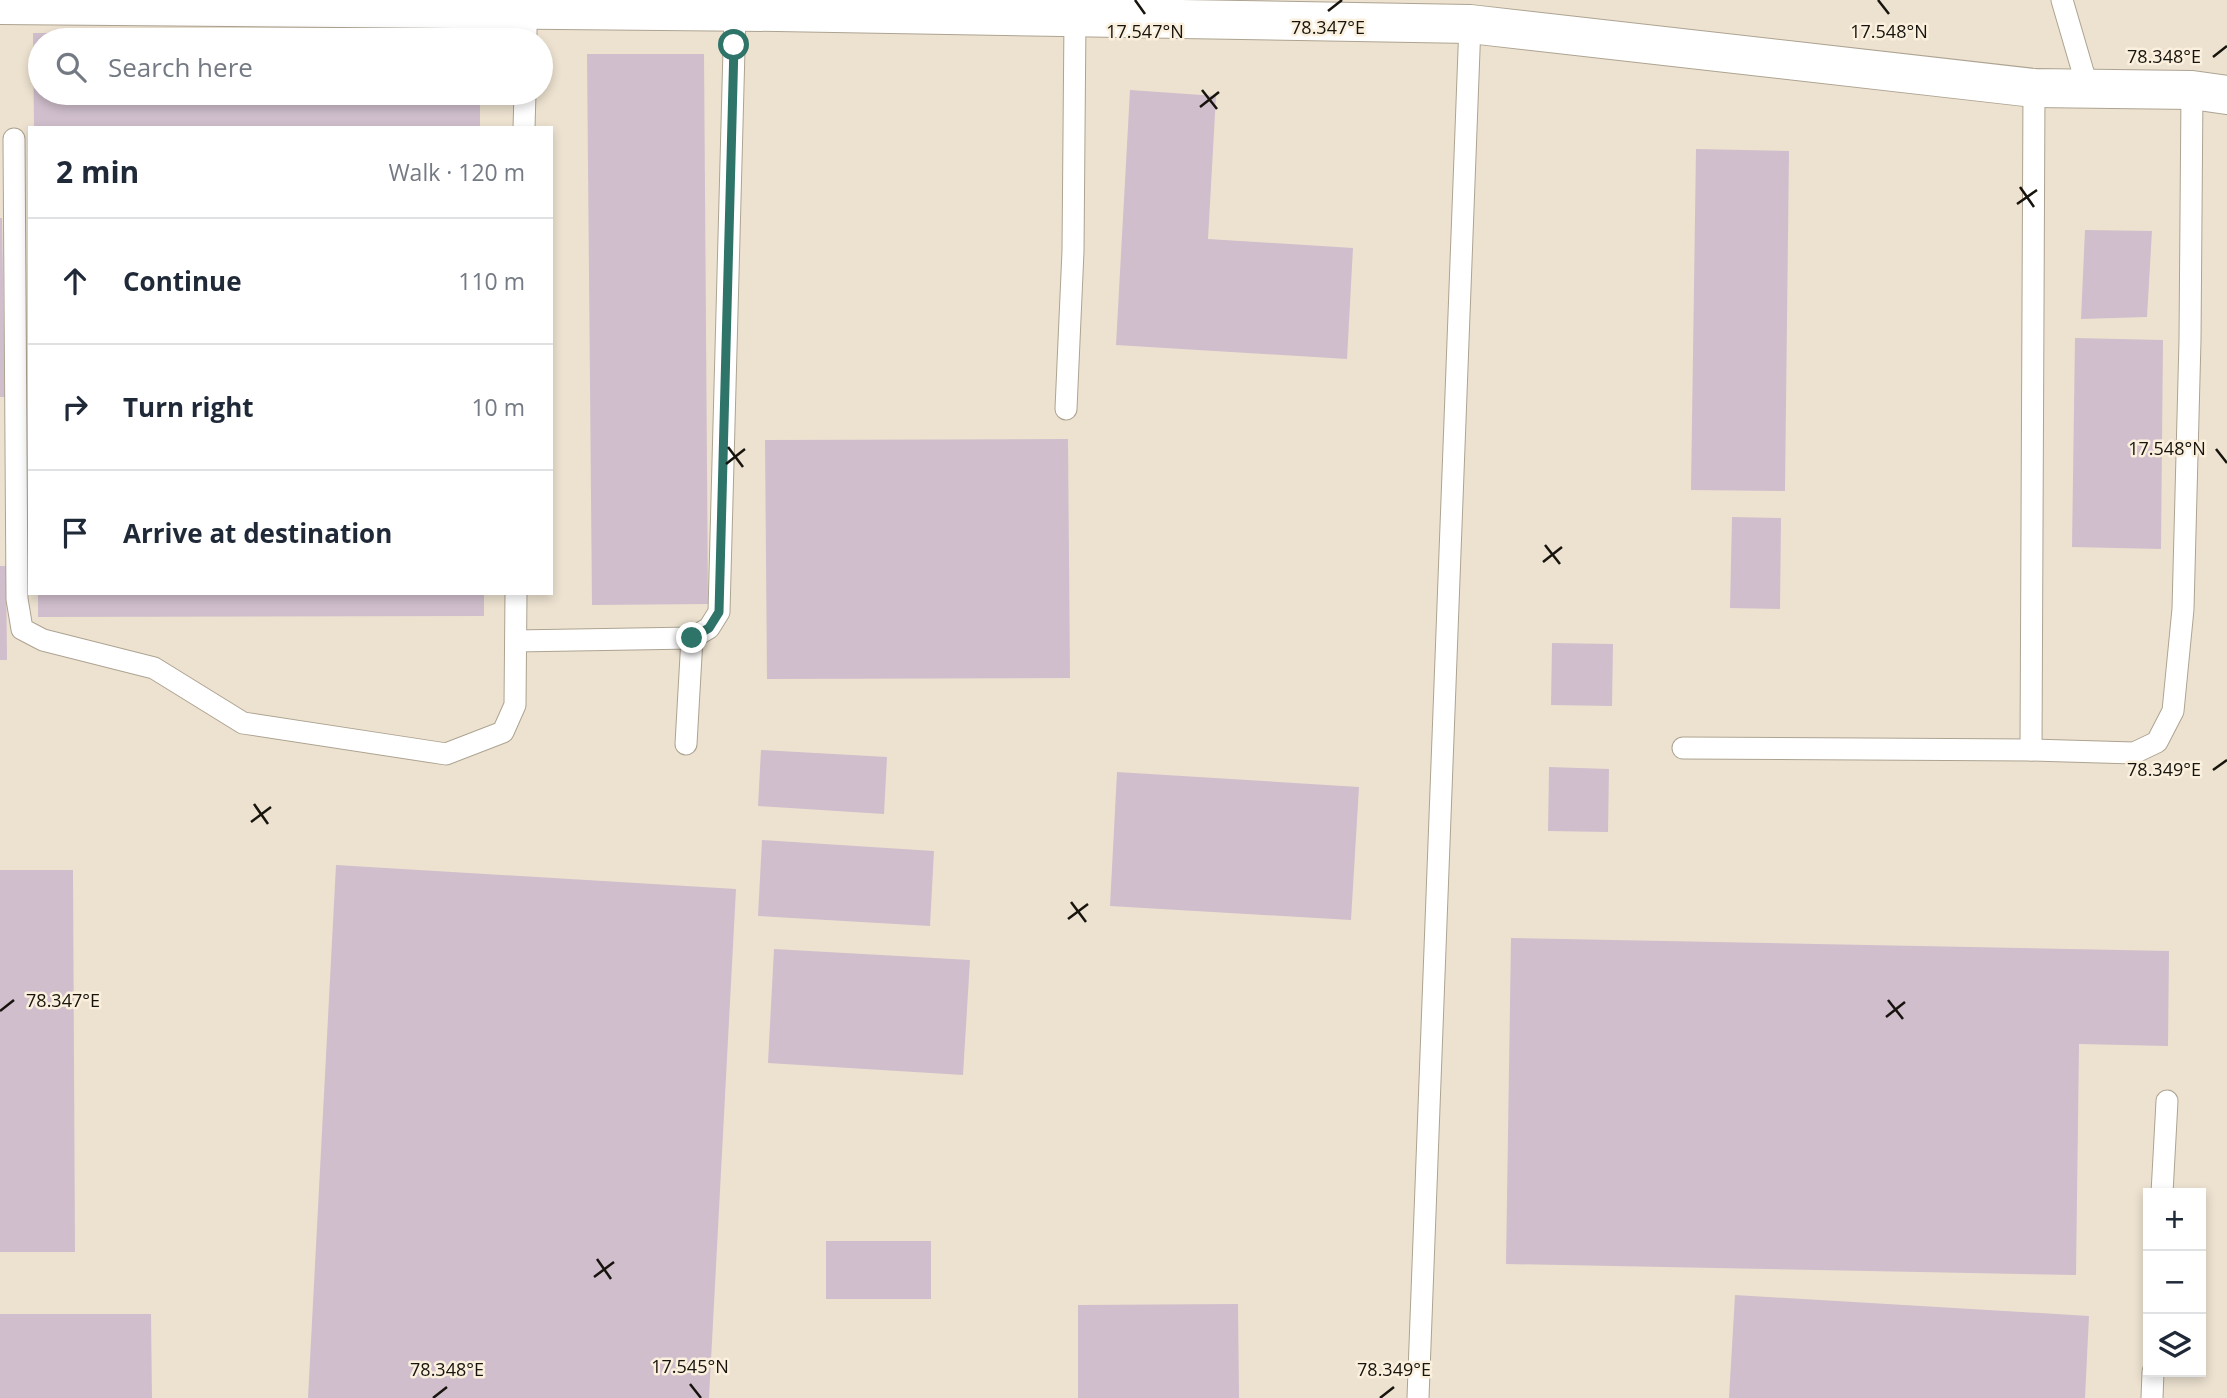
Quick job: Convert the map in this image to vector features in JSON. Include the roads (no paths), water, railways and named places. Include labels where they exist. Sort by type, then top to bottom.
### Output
[{"type":"street","points":[[0,5],[526,25],[734,12],[777,6],[1075,18],[1470,24],[2034,88],[2210,93]]},
{"type":"lane","points":[[2062,0],[2088,89]]},
{"type":"lane","points":[[516,640],[692,638],[709,628],[719,612],[734,12]]},
{"type":"lane","points":[[1066,408],[1073,251],[1075,18]]},
{"type":"lane","points":[[1419,1398],[1470,24]]},
{"type":"lane","points":[[2031,750],[2034,88]]},
{"type":"lane","points":[[1683,748],[2134,753],[2157,743],[2173,711],[2183,609],[2190,340],[2210,93]]},
{"type":"lane","points":[[524,126],[525,105]]},
{"type":"lane","points":[[14,139],[17,599],[22,629],[43,640],[154,668],[243,723],[446,754],[503,732],[515,705],[516,595]]},
{"type":"lane","points":[[686,744],[692,638]]},
{"type":"lane","points":[[2162,1188],[2167,1101]]},
{"type":"lane","points":[[2152,1398],[2153,1377]]}]
